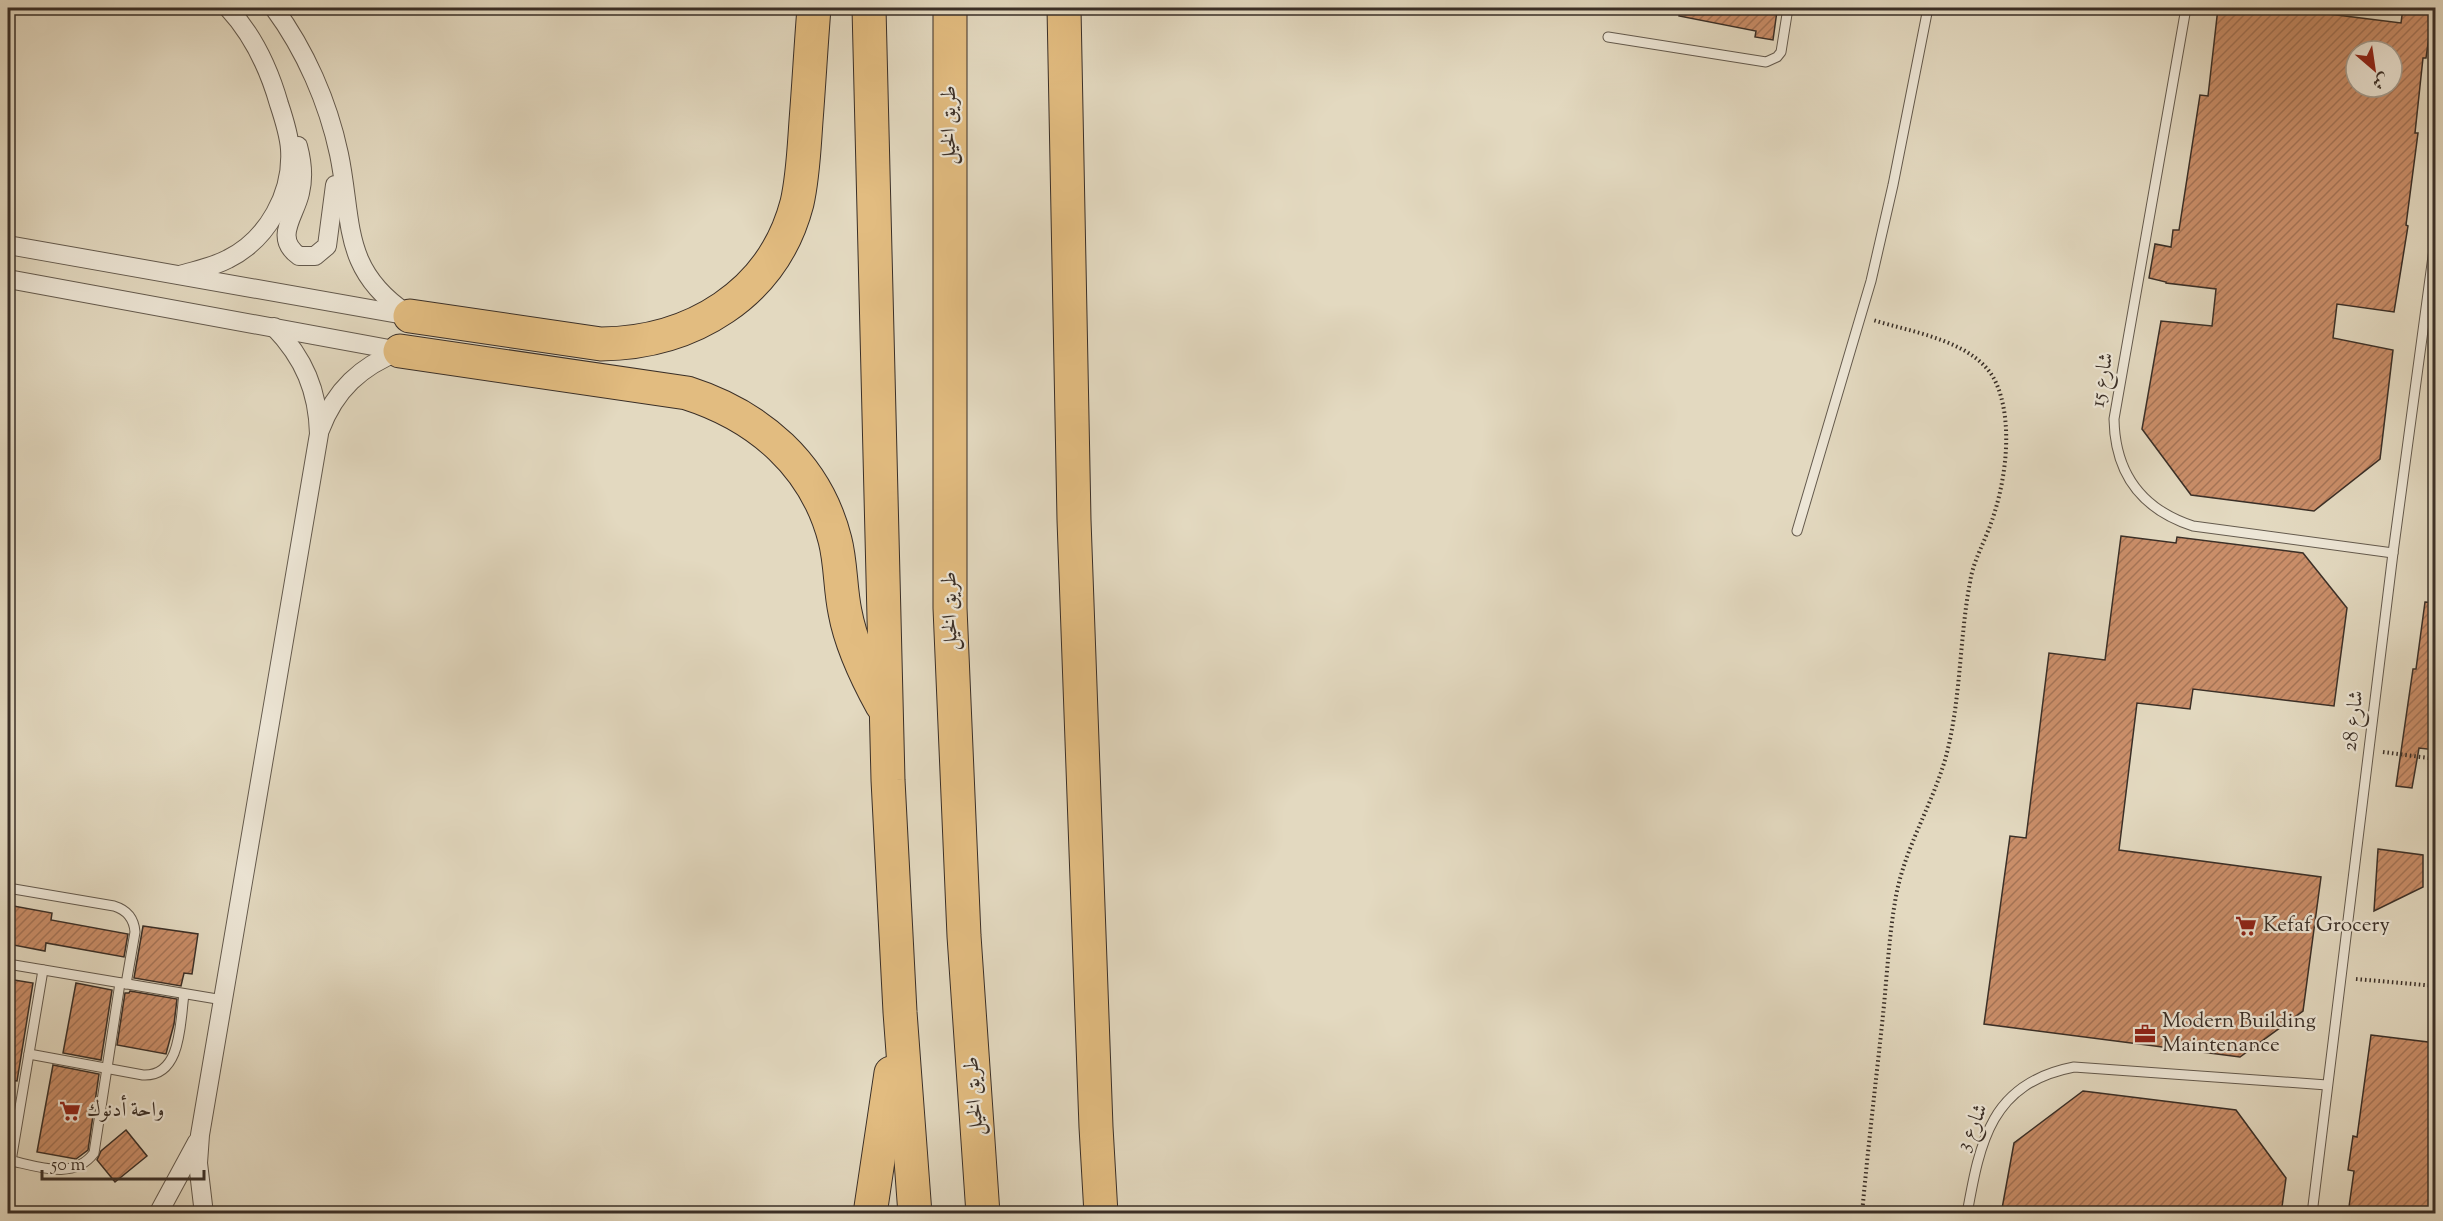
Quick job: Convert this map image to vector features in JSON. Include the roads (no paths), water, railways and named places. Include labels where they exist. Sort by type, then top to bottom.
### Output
[{"type":"highway","points":[[410,316],[601,344],[625,344],[661,338],[695,326],[735,299],[752,283],[773,256],[789,226],[796,205],[803,161],[814,8]]},
{"type":"highway","points":[[869,8],[886,712],[900,1012],[915,1214]]},
{"type":"highway","name":"طريق الخيل","points":[[950,8],[950,608],[964,936],[983,1214]]},
{"type":"highway","points":[[1064,8],[1074,520],[1101,1214]]},
{"type":"highway","points":[[400,351],[687,393],[725,407],[767,433],[801,468],[824,506],[836,543],[845,612],[851,637],[872,688],[886,712]]},
{"type":"highway","points":[[870,1214],[900,1012]]},
{"type":"street","points":[[175,276],[213,266],[230,258],[260,235],[271,220],[283,195],[290,167],[290,148],[275,88],[257,48],[228,8]]},
{"type":"street","points":[[274,8],[310,69],[325,107],[339,154],[349,231],[358,257],[382,294],[410,316]]},
{"type":"street","points":[[282,112],[294,134],[301,158],[301,191],[286,230],[288,245],[300,256],[315,256],[327,246],[330,239],[339,154]]},
{"type":"street","points":[[8,245],[410,316]]},
{"type":"street","points":[[8,279],[400,351]]},
{"type":"street","points":[[274,327],[288,341],[309,375],[315,394],[319,434]]},
{"type":"street","points":[[204,1214],[198,1163],[200,1135],[319,434],[336,397],[349,382],[372,363],[400,351]]},
{"type":"street","points":[[158,1214],[200,1135]]},
{"type":"lane","points":[[1608,36],[1766,62],[1777,57],[1780,52],[1788,8]]},
{"type":"lane","points":[[1797,531],[1861,316],[1891,195],[1928,8]]},
{"type":"lane","name":"شارع 15","points":[[2186,8],[2114,419],[2117,451],[2122,466],[2130,480],[2151,504],[2164,514],[2186,523],[2393,553]]},
{"type":"lane","name":"شارع 28","points":[[2312,1214],[2368,750],[2436,234]]},
{"type":"lane","points":[[8,888],[114,906],[127,912],[134,925],[135,932],[107,1068],[96,1145],[82,1166],[66,1171],[9,1161],[43,970]]},
{"type":"lane","points":[[8,964],[224,1000]]},
{"type":"lane","points":[[29,1054],[152,1076],[166,1068],[174,1053],[184,994]]},
{"type":"lane","name":"شارع 3","points":[[1967,1214],[1976,1166],[1990,1123],[2012,1096],[2025,1085],[2049,1073],[2074,1067],[2327,1085]]},
{"type":"place","name":"Kefaf Grocery","points":[[2246,926]]},
{"type":"place","name":"Modern Building Maintenance","points":[[2145,1034]]},
{"type":"place","name":"واحة أدنوك","points":[[70,1111]]}]
